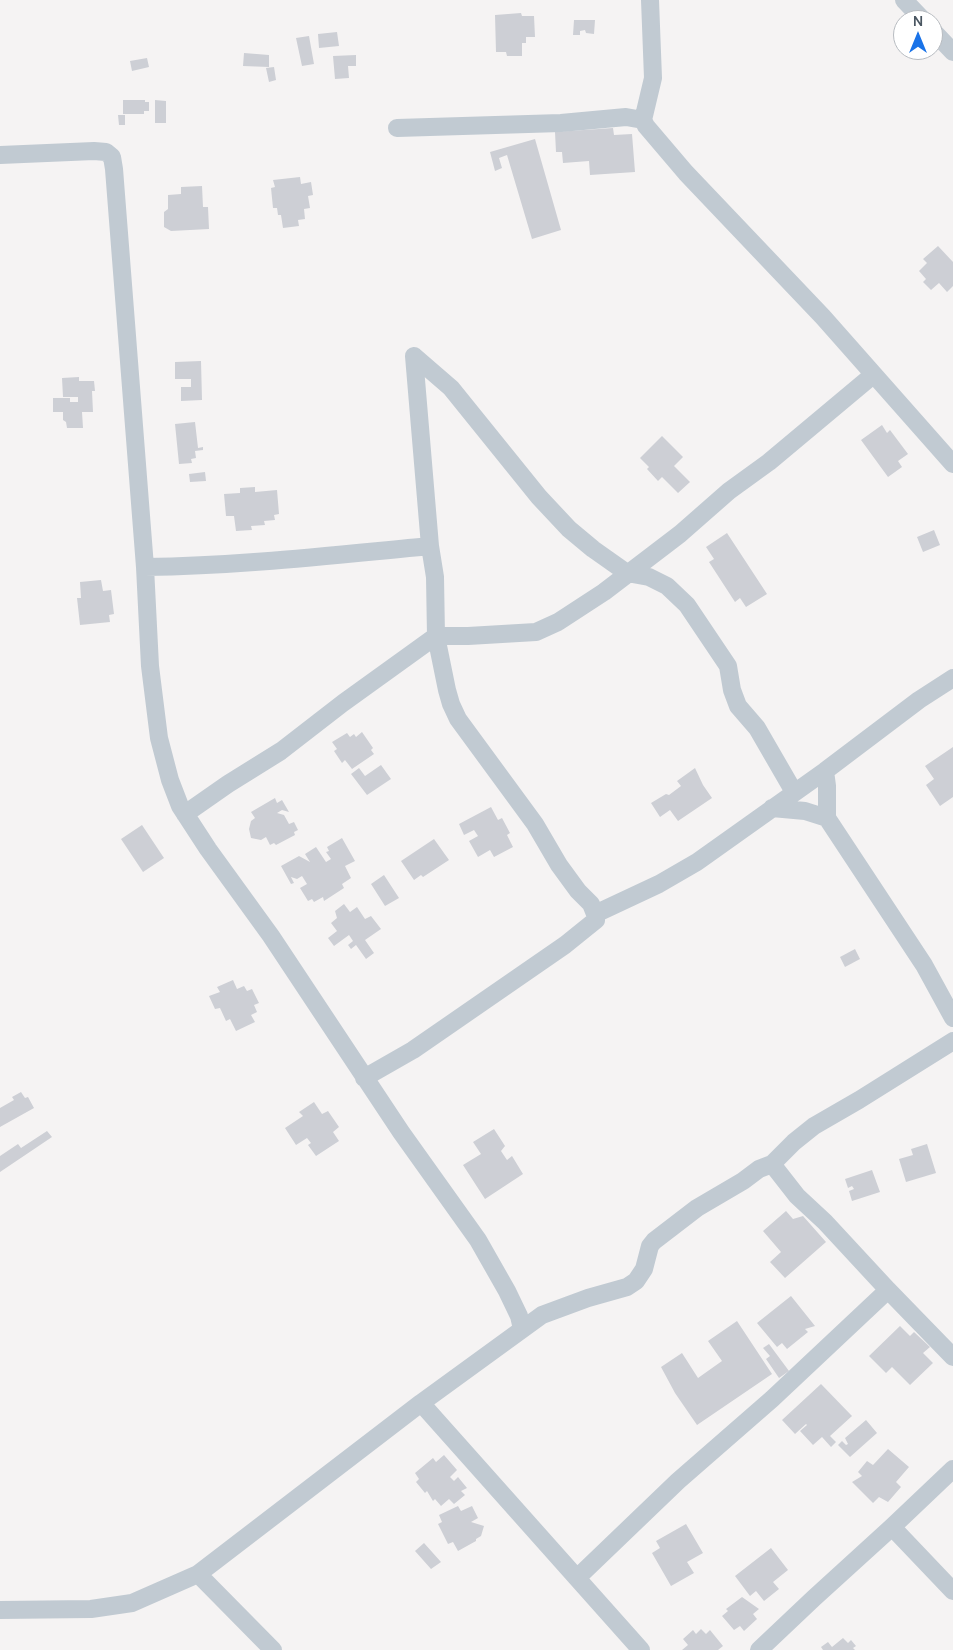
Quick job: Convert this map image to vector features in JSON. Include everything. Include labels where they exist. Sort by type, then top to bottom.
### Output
[{"type":"street","points":[[650,0],[653,78],[643,120],[651,134],[823,317],[953,464]]},
{"type":"street","points":[[904,0],[914,10]]},
{"type":"street","points":[[943,42],[953,52]]},
{"type":"street","points":[[397,128],[561,123],[626,117],[643,120]]},
{"type":"street","points":[[0,155],[94,151],[106,152],[112,157],[150,666],[159,738],[170,780],[180,806],[208,849],[271,936],[364,1078],[478,1240],[507,1291],[519,1316],[522,1330]]},
{"type":"street","points":[[364,1078],[413,1050],[565,945],[596,920],[591,904],[578,891],[559,865],[535,824],[458,719],[451,704],[436,636],[435,576],[430,546],[414,356],[451,388],[539,497],[569,529],[593,549],[628,573],[649,577],[667,586],[687,606],[728,666],[732,690],[738,706],[756,728],[794,792]]},
{"type":"street","points":[[185,814],[281,751],[343,703],[436,636],[536,632],[558,622],[604,592],[680,534],[729,491],[769,462],[873,375]]},
{"type":"street","points":[[144,567],[205,566],[291,560],[430,546]]},
{"type":"street","points":[[595,914],[659,884],[697,862],[825,771],[919,700],[953,678]]},
{"type":"street","points":[[825,771],[827,818],[924,965],[953,1018]]},
{"type":"street","points":[[772,808],[805,811],[827,818]]},
{"type":"street","points":[[0,1610],[91,1609],[132,1603],[198,1574],[421,1403],[542,1315],[588,1298],[627,1287],[636,1281],[641,1275],[650,1246],[654,1241],[697,1208],[743,1181],[759,1168],[772,1164],[794,1142],[814,1126],[953,1041]]},
{"type":"street","points":[[772,1164],[797,1196],[825,1222],[953,1357]]},
{"type":"street","points":[[578,1578],[678,1481],[772,1399],[888,1290]]},
{"type":"street","points":[[421,1403],[641,1650]]},
{"type":"street","points":[[758,1650],[953,1469]]},
{"type":"street","points":[[892,1527],[953,1591]]},
{"type":"street","points":[[198,1574],[273,1650]]},
{"type":"building","points":[[521,13],[522,16],[534,16],[535,37],[526,37],[526,43],[522,43],[522,56],[507,56],[506,52],[496,52],[495,15]]},
{"type":"building","points":[[574,20],[595,20],[594,34],[586,33],[585,30],[580,31],[580,35],[573,35]]},
{"type":"building","points":[[337,32],[339,46],[319,48],[318,34]]},
{"type":"building","points":[[309,36],[314,64],[302,66],[296,38]]},
{"type":"building","points":[[244,53],[269,55],[269,67],[243,66]]},
{"type":"building","points":[[356,55],[356,66],[348,66],[349,78],[335,79],[333,56]]},
{"type":"building","points":[[147,58],[149,67],[132,71],[130,61]]},
{"type":"building","points":[[274,67],[276,80],[269,82],[266,68]]},
{"type":"building","points":[[123,100],[145,100],[145,102],[149,102],[149,111],[144,111],[144,114],[123,114]]},
{"type":"building","points":[[155,100],[166,101],[166,123],[155,123]]},
{"type":"building","points":[[118,115],[125,115],[125,125],[119,125]]},
{"type":"building","points":[[613,128],[614,135],[632,134],[635,172],[590,175],[589,161],[563,163],[562,152],[556,152],[555,132]]},
{"type":"building","points":[[535,139],[561,230],[532,239],[507,155],[499,158],[502,168],[495,171],[490,152]]},
{"type":"building","points":[[300,177],[301,184],[311,182],[313,195],[308,196],[310,208],[304,209],[305,219],[298,220],[299,226],[283,228],[281,215],[278,215],[277,208],[273,208],[271,188],[275,187],[273,180]]},
{"type":"building","points":[[202,186],[203,207],[208,207],[209,229],[171,231],[164,227],[164,212],[168,209],[168,195],[181,194],[181,187]]},
{"type":"building","points":[[938,246],[953,262],[953,286],[947,292],[939,283],[931,290],[923,282],[926,279],[919,271],[927,263],[923,259]]},
{"type":"building","points":[[201,361],[202,400],[181,401],[181,387],[191,387],[191,379],[175,379],[175,362]]},
{"type":"building","points":[[79,377],[79,381],[94,381],[95,391],[92,391],[93,412],[82,412],[83,428],[67,428],[66,422],[63,420],[63,412],[53,412],[53,398],[70,398],[70,402],[78,402],[78,397],[63,397],[62,378]]},
{"type":"building","points":[[195,422],[198,448],[203,447],[203,450],[195,451],[196,458],[191,459],[192,463],[179,464],[175,424]]},
{"type":"building","points":[[882,425],[887,433],[890,430],[908,454],[898,461],[902,467],[888,477],[861,440]]},
{"type":"building","points":[[662,436],[683,457],[674,466],[690,482],[678,493],[662,477],[658,481],[647,469],[649,467],[640,458]]},
{"type":"building","points":[[205,472],[206,481],[190,482],[189,474]]},
{"type":"building","points":[[255,487],[255,492],[277,490],[279,514],[274,515],[275,520],[264,521],[265,525],[251,526],[252,530],[236,531],[234,516],[226,516],[224,494],[240,493],[240,488]]},
{"type":"building","points":[[934,530],[940,545],[923,552],[917,537]]},
{"type":"building","points":[[727,533],[767,594],[746,607],[740,598],[735,602],[709,562],[714,559],[706,547]]},
{"type":"building","points":[[101,580],[103,591],[111,590],[114,614],[109,615],[110,622],[80,625],[77,598],[81,598],[80,582]]},
{"type":"building","points":[[362,732],[373,748],[371,750],[374,754],[352,769],[345,760],[342,763],[334,751],[337,749],[332,742],[347,733],[350,737],[354,734],[356,737]]},
{"type":"building","points":[[953,747],[953,797],[940,806],[926,785],[934,779],[925,766]]},
{"type":"building","points":[[381,765],[391,779],[367,795],[351,774],[359,768],[365,776]]},
{"type":"building","points":[[695,768],[712,798],[678,821],[670,810],[660,817],[651,803],[666,794],[669,795],[681,786],[677,781]]},
{"type":"building","points":[[275,798],[277,803],[282,800],[289,812],[282,810],[277,813],[284,815],[289,824],[294,822],[298,830],[294,832],[295,835],[276,845],[274,843],[270,845],[266,837],[261,840],[251,838],[249,829],[251,821],[255,818],[251,812]]},
{"type":"building","points":[[491,807],[498,820],[502,818],[510,833],[507,835],[513,847],[494,857],[490,850],[478,857],[469,841],[478,836],[474,830],[464,835],[459,824]]},
{"type":"building","points":[[142,825],[164,858],[143,872],[121,839]]},
{"type":"building","points":[[342,838],[355,861],[345,866],[351,878],[342,884],[344,888],[324,901],[323,897],[314,902],[312,899],[308,901],[300,888],[307,884],[302,876],[297,879],[291,877],[294,883],[291,884],[281,866],[299,856],[310,862],[305,854],[316,847],[326,862],[331,859],[326,852],[329,851],[327,847]]},
{"type":"building","points":[[434,839],[449,860],[423,877],[421,875],[414,880],[401,861]]},
{"type":"building","points":[[384,875],[399,898],[385,906],[371,884]]},
{"type":"building","points":[[344,904],[350,912],[357,907],[365,919],[371,916],[381,929],[365,940],[374,953],[366,959],[356,945],[351,949],[348,945],[353,941],[349,935],[334,946],[328,938],[337,931],[331,923],[337,918],[335,911]]},
{"type":"building","points":[[855,949],[860,959],[845,967],[840,957]]},
{"type":"building","points":[[233,980],[237,989],[244,986],[247,991],[252,989],[259,1003],[254,1005],[257,1012],[251,1015],[255,1022],[236,1031],[230,1019],[226,1021],[220,1008],[215,1009],[209,996],[220,992],[217,987]]},
{"type":"building","points":[[21,1092],[25,1098],[28,1097],[34,1108],[0,1127],[0,1108],[14,1100],[12,1097]]},
{"type":"building","points":[[314,1102],[322,1114],[328,1111],[339,1127],[333,1132],[339,1141],[316,1156],[308,1145],[311,1143],[307,1138],[296,1145],[285,1128],[303,1116],[299,1112]]},
{"type":"building","points":[[494,1129],[505,1146],[501,1151],[507,1160],[512,1156],[523,1174],[485,1199],[463,1165],[481,1154],[473,1142]]},
{"type":"building","points":[[47,1131],[52,1137],[0,1172],[0,1156],[18,1144],[21,1148]]},
{"type":"building","points":[[927,1144],[936,1173],[906,1182],[899,1159],[913,1155],[911,1149]]},
{"type":"building","points":[[872,1170],[880,1192],[852,1201],[849,1191],[854,1189],[852,1186],[848,1188],[845,1179]]},
{"type":"building","points":[[786,1211],[793,1219],[803,1216],[826,1242],[785,1278],[770,1262],[781,1252],[763,1231]]},
{"type":"building","points":[[791,1296],[815,1326],[805,1329],[808,1332],[787,1349],[782,1343],[777,1347],[757,1323]]},
{"type":"building","points":[[737,1321],[772,1374],[697,1425],[675,1393],[661,1367],[682,1353],[698,1378],[722,1361],[708,1341]]},
{"type":"building","points":[[900,1326],[910,1336],[914,1332],[930,1347],[923,1353],[933,1363],[910,1385],[892,1367],[886,1373],[869,1356]]},
{"type":"building","points":[[769,1344],[789,1371],[779,1378],[766,1359],[770,1356],[763,1348]]},
{"type":"building","points":[[821,1384],[852,1416],[830,1436],[836,1442],[831,1447],[822,1437],[813,1445],[800,1431],[806,1424],[795,1434],[782,1420]]},
{"type":"building","points":[[866,1420],[877,1433],[850,1457],[838,1445],[842,1441],[846,1445],[848,1444],[845,1438]]},
{"type":"building","points":[[888,1449],[909,1467],[896,1482],[901,1487],[888,1502],[879,1497],[873,1503],[852,1482],[862,1476],[858,1472],[867,1461],[873,1465]]},
{"type":"building","points":[[444,1455],[457,1470],[450,1477],[454,1481],[458,1477],[467,1488],[461,1491],[465,1495],[454,1504],[449,1499],[441,1506],[435,1499],[433,1501],[427,1491],[425,1493],[416,1482],[419,1479],[415,1473],[433,1458],[436,1462]]},
{"type":"building","points":[[458,1506],[461,1511],[472,1506],[478,1518],[471,1522],[484,1526],[481,1536],[476,1541],[458,1551],[453,1542],[448,1544],[438,1524],[442,1522],[439,1515]]},
{"type":"building","points":[[686,1524],[703,1553],[687,1562],[694,1573],[671,1586],[652,1553],[660,1548],[656,1541]]},
{"type":"building","points":[[424,1543],[441,1562],[431,1569],[415,1551]]},
{"type":"building","points":[[771,1548],[788,1570],[773,1582],[779,1589],[764,1601],[756,1591],[750,1596],[735,1576]]},
{"type":"building","points":[[742,1597],[759,1609],[753,1614],[757,1619],[744,1631],[740,1626],[734,1630],[722,1616],[728,1611],[726,1609]]},
{"type":"building","points":[[701,1629],[706,1634],[710,1630],[723,1646],[718,1650],[682,1650],[688,1645],[683,1639],[693,1630],[696,1634]]},
{"type":"building","points":[[843,1638],[848,1643],[851,1640],[856,1646],[853,1648],[855,1650],[823,1650],[821,1647],[828,1642],[832,1647]]}]
